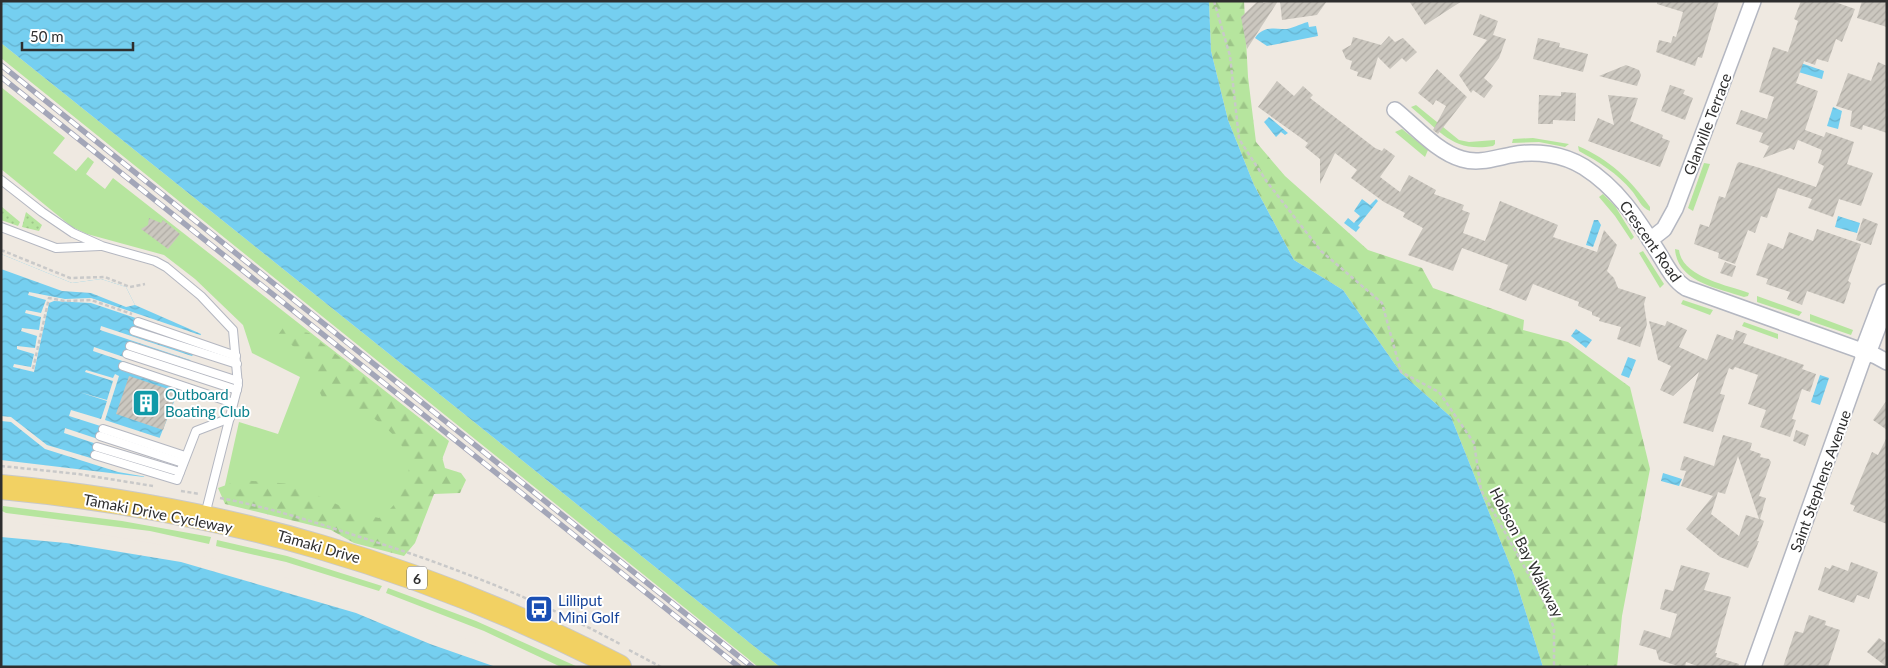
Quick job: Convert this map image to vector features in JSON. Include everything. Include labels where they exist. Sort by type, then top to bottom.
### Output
[{"type":"main road","name":"Tāmaki Drive","points":[[1,487],[106,498],[205,516],[308,542],[430,582],[510,614],[619,667]]},
{"type":"street","name":"Glanville Terrace","points":[[1650,240],[1664,228],[1675,209],[1753,1]]},
{"type":"street","name":"Crescent Road","points":[[1395,110],[1445,151],[1462,159],[1481,161],[1531,152],[1560,157],[1576,163],[1603,181],[1621,197],[1676,279],[1686,288],[1887,362]]},
{"type":"street","name":"Saint Stephens Avenue","points":[[1753,667],[1887,295]]},
{"type":"lane","points":[[1,180],[73,233],[102,246],[154,261],[166,267],[229,323],[233,330],[237,385],[205,516]]},
{"type":"lane","points":[[1,227],[56,248],[102,246]]},
{"type":"lane","points":[[137,319],[236,360]]},
{"type":"lane","points":[[134,331],[236,360]]},
{"type":"lane","points":[[130,346],[237,385]]},
{"type":"lane","points":[[127,354],[237,385]]},
{"type":"lane","points":[[123,366],[234,403]]},
{"type":"lane","points":[[96,451],[178,476],[196,431],[230,418]]},
{"type":"lane","points":[[101,433],[184,459]]},
{"type":"path","name":"Hobson Bay Walkway","points":[[1214,1],[1230,56],[1239,139],[1267,182],[1321,251],[1382,303],[1401,372],[1439,392],[1474,443],[1481,490],[1547,607],[1554,629],[1554,667]]},
{"type":"path","points":[[1,250],[70,278],[105,276],[130,287],[145,284]]},
{"type":"path","points":[[33,369],[49,298],[65,301],[91,300],[137,319]]},
{"type":"green space","points":[[1209,1],[1244,1],[1248,77],[1256,142],[1285,176],[1368,250],[1422,268],[1433,288],[1524,320],[1523,330],[1568,342],[1630,387],[1650,469],[1622,616],[1617,667],[1543,667],[1514,575],[1451,417],[1401,373],[1343,290],[1294,260],[1254,185],[1228,120],[1211,51]]},
{"type":"green space","points":[[1,43],[780,667],[758,667],[1,58]]},
{"type":"green space","points":[[1,87],[65,138],[53,153],[76,171],[88,157],[94,162],[86,174],[105,189],[113,178],[449,441],[408,549],[223,494],[239,422],[278,434],[300,377],[252,353],[243,325],[195,279],[164,255],[87,234],[72,227],[1,169]]},
{"type":"green space","points":[[1416,105],[1459,140],[1469,142],[1495,140],[1495,144],[1493,146],[1479,147],[1457,143],[1439,132],[1411,107]]},
{"type":"green space","points":[[1402,129],[1428,150],[1425,157],[1395,132]]},
{"type":"green space","points":[[1533,138],[1569,144],[1565,147],[1539,142],[1512,143],[1513,139]]},
{"type":"green space","points":[[1578,146],[1600,157],[1627,179],[1643,197],[1650,207],[1650,211],[1642,205],[1632,191],[1614,173],[1579,151]]},
{"type":"green space","points":[[1704,163],[1710,164],[1693,211],[1688,208]]},
{"type":"green space","points":[[1603,194],[1615,206],[1634,237],[1631,240],[1599,197]]},
{"type":"green space","points":[[2,207],[20,222],[18,226],[1,220]]},
{"type":"green space","points":[[26,212],[42,225],[39,231],[22,227]]},
{"type":"green space","points":[[1675,249],[1679,250],[1682,259],[1688,267],[1697,273],[1707,279],[1749,293],[1748,296],[1744,297],[1700,282],[1683,269],[1677,260]]},
{"type":"green space","points":[[1643,251],[1664,284],[1660,288],[1639,253]]},
{"type":"green space","points":[[1757,296],[1802,312],[1799,316],[1757,302]]},
{"type":"green space","points":[[1683,300],[1713,310],[1710,315],[1681,304]]},
{"type":"green space","points":[[1810,314],[1853,330],[1851,335],[1810,321]]},
{"type":"green space","points":[[1744,322],[1778,334],[1778,339],[1742,326]]},
{"type":"green space","points":[[283,328],[309,333],[441,437],[441,453],[445,468],[461,473],[466,480],[460,493],[434,494],[415,543],[404,556],[354,543],[331,530],[225,504],[218,488],[240,480],[292,484],[356,513],[379,518],[396,503],[404,488],[409,463],[399,442],[391,432],[371,416],[339,399],[334,401],[322,397],[313,372],[305,358],[278,335]]},
{"type":"green space","points":[[3,506],[122,521],[211,537],[209,544],[150,531],[6,513],[2,511]]},
{"type":"green space","points":[[217,540],[287,556],[382,586],[379,591],[286,562],[216,546]]},
{"type":"green space","points":[[388,588],[476,621],[578,667],[561,667],[484,631],[386,593]]},
{"type":"water","points":[[1,1],[1209,1],[1211,51],[1228,120],[1254,185],[1294,260],[1343,290],[1401,373],[1451,417],[1514,575],[1543,667],[780,667],[1,43]]},
{"type":"water","points":[[1308,22],[1309,27],[1316,26],[1318,36],[1267,46],[1255,38],[1264,30],[1289,29]]},
{"type":"water","points":[[1798,62],[1824,71],[1822,79],[1795,71]]},
{"type":"water","points":[[1833,107],[1842,111],[1838,129],[1827,126]]},
{"type":"water","points":[[1269,117],[1288,133],[1285,135],[1281,132],[1276,137],[1264,122]]},
{"type":"water","points":[[1362,199],[1370,205],[1376,199],[1378,201],[1358,226],[1360,227],[1356,232],[1344,223],[1348,218],[1354,223],[1360,216],[1354,211]]},
{"type":"water","points":[[1838,216],[1860,223],[1857,233],[1835,227]]},
{"type":"water","points":[[1594,220],[1598,220],[1601,225],[1593,247],[1586,245]]},
{"type":"water","points":[[1,254],[72,283],[101,279],[126,287],[135,305],[201,334],[144,477],[1,460]]},
{"type":"water","points":[[1576,329],[1592,340],[1586,348],[1571,336]]},
{"type":"water","points":[[1628,357],[1636,360],[1629,378],[1621,375]]},
{"type":"water","points":[[1820,375],[1829,378],[1820,405],[1811,402]]},
{"type":"water","points":[[1663,473],[1682,479],[1679,486],[1661,481]]},
{"type":"water","points":[[1,523],[157,546],[529,667],[1,667]]},
{"type":"pier","points":[[1,254],[72,283],[101,279],[126,287],[135,305],[126,307],[91,293],[62,291],[1,269]]},
{"type":"pier","points":[[29,292],[65,299],[91,298],[203,336],[201,340],[91,303],[54,301],[49,303],[34,372],[13,367],[14,364],[31,367],[34,354],[17,349],[17,346],[35,348],[37,336],[21,331],[22,328],[39,330],[41,317],[25,313],[26,310],[41,313],[46,300],[28,295]]},
{"type":"pier","points":[[101,326],[195,357],[193,361],[100,330]]},
{"type":"pier","points":[[94,347],[186,378],[184,382],[93,351]]},
{"type":"pier","points":[[86,370],[113,378],[115,374],[119,376],[105,420],[163,439],[160,445],[69,416],[71,410],[101,419],[107,401],[79,392],[107,400],[113,381],[85,372]]},
{"type":"pier","points":[[1,416],[11,417],[47,445],[148,475],[147,477],[118,472],[45,449],[11,422],[1,421]]},
{"type":"pier","points":[[65,428],[155,458],[153,463],[64,433]]},
{"type":"pier","points":[[1,521],[42,524],[157,544],[330,589],[431,624],[532,667],[496,667],[430,644],[356,613],[181,562],[66,543],[1,537]]},
{"type":"building","points":[[1258,1],[1263,1],[1263,3],[1278,1],[1247,49],[1241,17]]},
{"type":"building","points":[[1280,1],[1327,1],[1317,15],[1282,20]]},
{"type":"building","points":[[1409,1],[1462,1],[1425,25]]},
{"type":"building","points":[[1657,1],[1719,1],[1702,58],[1698,57],[1695,66],[1656,52],[1659,40],[1671,43],[1673,36],[1676,37],[1683,12],[1657,4]]},
{"type":"building","points":[[1801,1],[1832,1],[1855,9],[1842,42],[1836,39],[1828,62],[1817,59],[1815,65],[1804,61],[1796,83],[1818,91],[1805,130],[1824,137],[1826,132],[1854,142],[1847,164],[1873,173],[1861,206],[1839,199],[1833,217],[1808,208],[1812,199],[1778,188],[1767,218],[1761,216],[1755,233],[1748,230],[1735,264],[1718,258],[1719,253],[1694,244],[1700,224],[1709,227],[1719,196],[1725,198],[1737,164],[1739,162],[1760,168],[1816,187],[1824,166],[1818,163],[1822,150],[1798,140],[1794,150],[1790,148],[1763,158],[1769,146],[1759,142],[1763,133],[1736,124],[1741,110],[1767,119],[1774,97],[1759,92],[1773,47],[1788,52],[1798,21],[1794,19]]},
{"type":"building","points":[[1862,1],[1887,1],[1887,27],[1857,18]]},
{"type":"building","points":[[1480,14],[1498,21],[1493,35],[1506,39],[1499,58],[1484,78],[1493,86],[1484,98],[1473,90],[1471,93],[1459,75],[1487,40],[1473,35]]},
{"type":"building","points":[[1389,36],[1395,42],[1403,38],[1417,52],[1406,62],[1402,58],[1390,69],[1378,57],[1371,80],[1357,76],[1358,72],[1350,69],[1352,61],[1346,59],[1342,50],[1351,45],[1353,37],[1381,45]]},
{"type":"building","points":[[1538,38],[1560,43],[1559,47],[1588,54],[1583,72],[1533,59]]},
{"type":"building","points":[[1878,62],[1887,66],[1887,133],[1863,125],[1862,130],[1850,126],[1852,111],[1836,106],[1848,73],[1871,81]]},
{"type":"building","points":[[1626,65],[1639,70],[1641,75],[1637,86],[1599,76]]},
{"type":"building","points":[[1437,69],[1467,97],[1438,134],[1433,130],[1446,106],[1436,100],[1433,105],[1418,93]]},
{"type":"building","points":[[1277,81],[1294,96],[1303,86],[1313,95],[1310,98],[1375,148],[1382,151],[1384,148],[1395,156],[1380,177],[1400,192],[1409,175],[1436,190],[1434,194],[1464,205],[1462,210],[1470,213],[1463,233],[1485,241],[1500,201],[1558,225],[1553,237],[1597,252],[1604,230],[1617,245],[1607,271],[1614,278],[1618,288],[1646,297],[1644,304],[1647,324],[1640,347],[1617,339],[1621,327],[1599,321],[1600,318],[1592,315],[1592,312],[1578,306],[1579,302],[1533,284],[1526,301],[1499,290],[1508,265],[1462,248],[1453,271],[1408,255],[1423,228],[1403,217],[1405,213],[1384,202],[1351,178],[1357,170],[1335,153],[1320,184],[1320,159],[1305,147],[1308,143],[1258,107]]},
{"type":"building","points":[[1670,85],[1685,90],[1683,94],[1693,98],[1685,120],[1661,111]]},
{"type":"building","points":[[1561,92],[1576,93],[1575,121],[1553,120],[1553,124],[1538,124],[1539,95],[1561,96]]},
{"type":"building","points":[[1608,95],[1638,98],[1630,121],[1663,135],[1662,138],[1670,141],[1660,167],[1588,141],[1598,118],[1614,125]]},
{"type":"building","points":[[149,218],[161,223],[163,220],[180,234],[168,249],[141,229],[148,225]]},
{"type":"building","points":[[1863,218],[1878,224],[1871,245],[1856,240]]},
{"type":"building","points":[[1817,229],[1861,244],[1848,281],[1851,283],[1844,304],[1807,291],[1802,305],[1787,299],[1790,292],[1766,284],[1768,279],[1756,275],[1768,243],[1783,249],[1789,232],[1813,241]]},
{"type":"building","points":[[1725,262],[1736,266],[1732,277],[1720,273]]},
{"type":"building","points":[[1649,321],[1665,326],[1667,321],[1687,330],[1679,347],[1707,360],[1717,334],[1733,340],[1736,330],[1747,334],[1743,343],[1804,365],[1802,369],[1816,374],[1810,392],[1802,389],[1792,419],[1796,420],[1790,437],[1760,427],[1766,410],[1748,404],[1758,375],[1735,367],[1733,370],[1729,368],[1724,382],[1720,394],[1725,395],[1713,432],[1683,423],[1699,372],[1673,396],[1660,390],[1671,366],[1658,360]]},
{"type":"building","name":"Outboard Boating Club","points":[[129,376],[177,392],[163,430],[116,414]]},
{"type":"building","points":[[1887,400],[1887,430],[1873,420]]},
{"type":"building","points":[[1796,430],[1809,435],[1805,446],[1793,441]]},
{"type":"building","points":[[1723,435],[1752,443],[1750,450],[1761,454],[1760,457],[1769,459],[1771,462],[1759,496],[1766,498],[1760,519],[1764,521],[1757,541],[1759,541],[1748,568],[1720,557],[1686,529],[1713,496],[1681,486],[1686,471],[1680,470],[1684,456],[1714,466]],"holes":[[[1738,456],[1759,519],[1746,515],[1739,536],[1711,514],[1718,492],[1725,494]]]},
{"type":"building","points":[[1887,437],[1887,524],[1853,511],[1855,506],[1850,504],[1872,452],[1878,455]]},
{"type":"building","points":[[1851,562],[1878,572],[1869,599],[1857,595],[1854,603],[1818,590],[1825,567],[1830,569],[1832,565],[1848,571]]},
{"type":"building","points":[[1681,565],[1710,573],[1704,590],[1731,597],[1715,653],[1717,653],[1716,657],[1739,664],[1738,667],[1700,667],[1686,662],[1685,667],[1681,667],[1659,660],[1656,650],[1639,645],[1644,630],[1670,638],[1677,614],[1660,609],[1665,589],[1673,591]]},
{"type":"building","points":[[1809,615],[1826,621],[1825,625],[1840,630],[1828,667],[1783,667],[1795,631],[1803,633]]},
{"type":"building","points":[[1879,638],[1887,644],[1887,667],[1867,652]]},
{"type":"railway","points":[[1,65],[752,667]]},
{"type":"railway","points":[[1,77],[739,667]]},
{"type":"place","name":"Outboard Boating Club","points":[[146,403]]},
{"type":"place","name":"Lilliput Mini Golf","points":[[539,609]]}]
